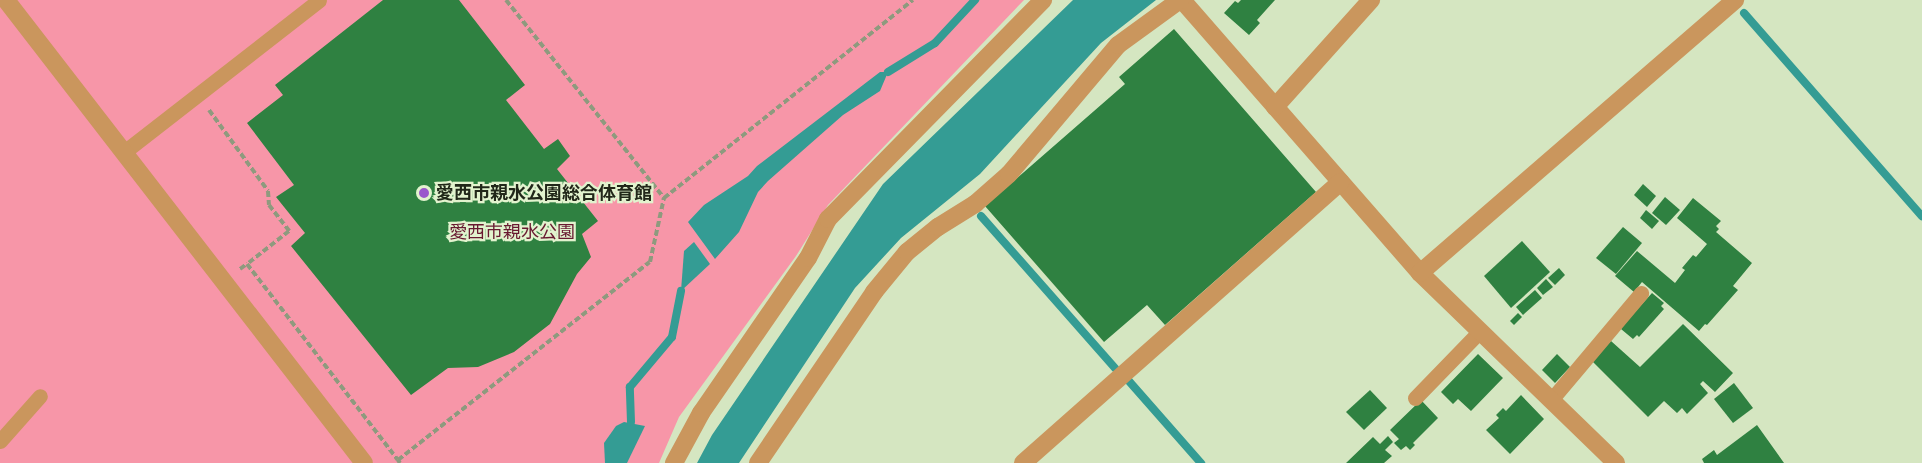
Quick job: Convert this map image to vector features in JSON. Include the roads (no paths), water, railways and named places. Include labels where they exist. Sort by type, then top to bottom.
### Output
[{"type":"street","points":[[6,0],[364,463]]},
{"type":"street","points":[[674,463],[701,413],[808,258],[828,219],[1043,0]]},
{"type":"street","points":[[758,463],[874,292],[907,252],[938,227],[975,204],[1009,174],[1118,45],[1181,0],[1420,273],[1616,463]]},
{"type":"street","points":[[1275,107],[1371,0]]},
{"type":"street","points":[[1420,273],[1735,0]]},
{"type":"street","points":[[1023,463],[1341,182]]},
{"type":"lane","points":[[124,152],[319,0]]},
{"type":"lane","points":[[1551,400],[1641,293]]},
{"type":"lane","points":[[1416,398],[1480,331]]},
{"type":"lane","points":[[0,441],[40,396]]},
{"type":"water","points":[[1073,0],[1156,0],[1101,43],[980,174],[901,238],[855,288],[739,463],[697,463],[712,435],[883,184]]},
{"type":"water","points":[[880,72],[888,72],[880,91],[843,115],[768,181],[758,192],[739,232],[715,259],[688,222],[704,205],[748,176],[757,166]]},
{"type":"water","points":[[694,242],[710,264],[681,291],[684,251]]},
{"type":"water","points":[[624,422],[645,426],[627,463],[605,463],[604,443],[616,426]]},
{"type":"waterway","points":[[888,72],[935,43],[975,0]]},
{"type":"waterway","points":[[1744,13],[1922,216]]},
{"type":"waterway","points":[[981,216],[1115,368]]},
{"type":"waterway","points":[[631,422],[630,387],[672,337],[681,291]]},
{"type":"waterway","points":[[1128,380],[1201,463]]},
{"type":"place","name":"愛西市親水公園総合体育館","points":[[424,193]]},
{"type":"park label","name":"愛西市親水公園","points":[[512,232]]}]
